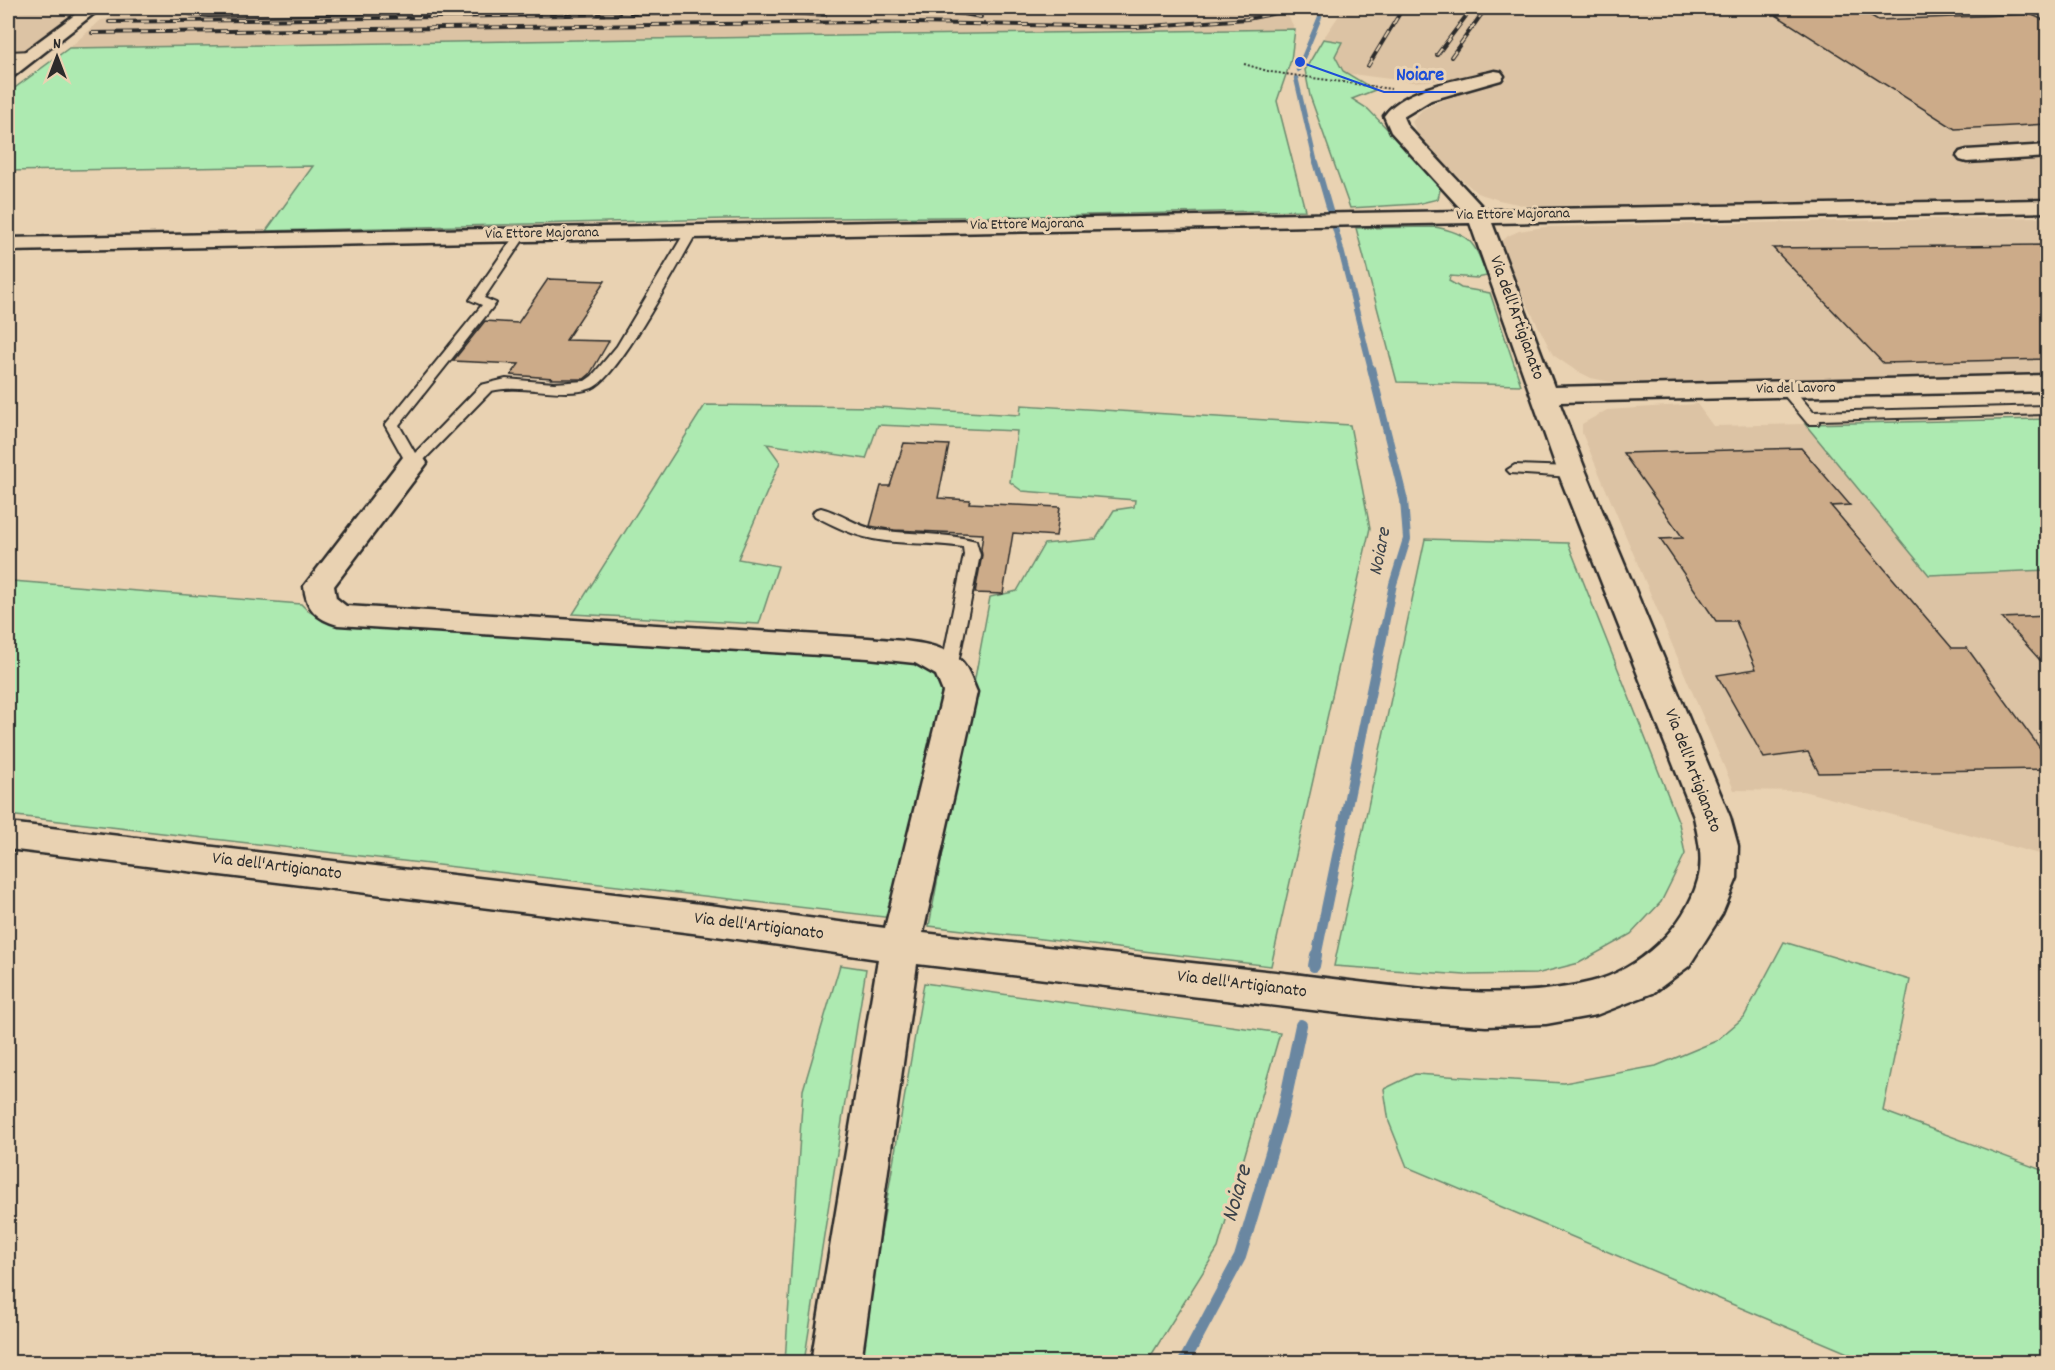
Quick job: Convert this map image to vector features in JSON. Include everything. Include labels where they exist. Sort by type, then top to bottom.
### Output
[{"type":"street","points":[[8,72],[93,8]]},
{"type":"street","points":[[1478,215],[1394,122],[1393,116],[1398,108],[1428,96],[1495,76]]},
{"type":"street","points":[[1968,156],[2048,152]]},
{"type":"street","name":"Via Ettore Majorana","points":[[8,244],[2048,206]]},
{"type":"street","name":"Via dell'Artigianato","points":[[8,836],[650,913],[900,946],[1398,1003],[1486,1009],[1546,1007],[1596,998],[1639,981],[1675,955],[1708,904],[1718,878],[1719,846],[1712,817],[1572,472],[1478,215]]},
{"type":"street","name":"Via del Lavoro","points":[[1545,395],[1786,389],[2044,387]]},
{"type":"street","points":[[413,463],[319,586],[321,602],[338,615],[868,648],[923,654],[950,669],[960,692],[900,946],[836,1362]]},
{"type":"lane","points":[[187,8],[193,12],[207,14],[387,8]]},
{"type":"lane","points":[[8,55],[32,54]]},
{"type":"lane","points":[[521,234],[476,300],[490,303],[392,425],[413,463],[486,388],[506,383],[554,387],[589,385],[597,380],[623,348],[691,232]]},
{"type":"lane","points":[[1786,389],[1811,418],[2048,410]]},
{"type":"lane","points":[[1515,470],[1572,472]]},
{"type":"lane","points":[[821,513],[843,525],[875,535],[937,538],[970,544],[972,555],[950,669]]},
{"type":"path","points":[[1244,64],[1270,72],[1428,96]]},
{"type":"shaded area","points":[[51,8],[81,8],[8,62],[8,14]]},
{"type":"shaded area","points":[[123,8],[1314,8],[1287,14],[1295,29],[69,48],[101,20],[108,19]]},
{"type":"shaded area","points":[[1344,8],[2047,8],[2047,198],[1553,207],[1527,206],[1499,200],[1477,193],[1450,169],[1417,133],[1412,122],[1422,110],[1438,102],[1508,78],[1490,72],[1471,78],[1413,82],[1344,73],[1335,56],[1342,43],[1323,39]]},
{"type":"shaded area","points":[[2047,217],[2047,375],[1648,385],[1615,383],[1591,378],[1553,355],[1504,259],[1501,242],[1519,231],[1544,227]]},
{"type":"shaded area","points":[[1697,404],[1713,426],[1805,424],[1929,575],[2047,570],[2047,856],[1803,791],[1734,790],[1582,433],[1582,424],[1607,410]]},
{"type":"green space","points":[[1295,29],[1291,60],[1277,101],[1305,210],[1045,216],[724,219],[266,231],[313,166],[8,171],[8,93],[69,48]]},
{"type":"green space","points":[[1323,39],[1342,42],[1335,56],[1343,71],[1375,90],[1352,99],[1368,109],[1441,185],[1438,199],[1417,204],[1350,208],[1310,96],[1305,70]]},
{"type":"green space","points":[[1435,227],[1464,237],[1479,255],[1487,276],[1477,278],[1450,276],[1449,281],[1461,288],[1490,293],[1521,385],[1397,382],[1356,228]]},
{"type":"green space","points":[[705,405],[877,407],[1020,415],[1021,405],[1350,425],[1370,528],[1271,966],[929,926],[990,597],[1017,591],[1044,544],[1096,539],[1114,510],[1134,507],[1135,500],[1022,491],[1010,482],[1017,431],[878,425],[866,459],[767,444],[780,462],[738,559],[778,566],[759,624],[573,614]]},
{"type":"green space","points":[[2047,419],[2047,570],[1929,575],[1805,424]]},
{"type":"green space","points":[[1425,539],[1568,543],[1679,823],[1685,854],[1661,902],[1631,934],[1579,963],[1536,974],[1465,975],[1334,966]]},
{"type":"green space","points":[[12,581],[301,604],[321,618],[914,660],[939,674],[944,690],[901,919],[8,815],[8,585]]},
{"type":"green space","points":[[1784,942],[1910,980],[1883,1111],[2047,1172],[2047,1362],[1869,1362],[1407,1167],[1389,1122],[1384,1089],[1415,1074],[1564,1083],[1656,1066],[1716,1041],[1744,1017]]},
{"type":"green space","points":[[840,965],[866,969],[804,1362],[785,1362],[803,1090]]},
{"type":"green space","points":[[924,983],[1280,1033],[1218,1248],[1147,1362],[859,1362]]},
{"type":"building","points":[[1765,8],[1858,8],[1878,20],[2030,14],[2048,22],[2048,124],[1955,129]]},
{"type":"building","points":[[2048,245],[2048,359],[1883,363],[1773,248]]},
{"type":"building","points":[[548,279],[605,281],[566,340],[609,341],[590,374],[584,379],[551,379],[511,375],[519,364],[453,361],[485,321],[518,323]]},
{"type":"building","points":[[904,443],[949,445],[938,498],[970,500],[969,503],[1060,507],[1056,536],[1013,533],[1003,594],[975,593],[982,555],[983,534],[894,530],[870,526],[881,486],[890,486]]},
{"type":"building","points":[[1801,448],[1850,505],[1831,506],[1952,648],[1967,648],[2048,759],[2048,769],[1819,773],[1808,752],[1764,758],[1717,675],[1756,669],[1736,621],[1716,621],[1660,539],[1683,538],[1623,453]]},
{"type":"building","points":[[2048,616],[2048,669],[2002,618]]},
{"type":"waterway","name":"Noiare","points":[[1298,70],[1320,17]]},
{"type":"waterway","name":"Noiare","points":[[1296,78],[1316,164]]},
{"type":"waterway","name":"Noiare","points":[[1316,162],[1371,369]]},
{"type":"waterway","name":"Noiare","points":[[1371,368],[1404,500],[1407,539],[1393,584],[1384,629]]},
{"type":"waterway","name":"Noiare","points":[[1316,957],[1384,628]]},
{"type":"waterway","name":"Noiare","points":[[1314,966],[1316,955]]},
{"type":"waterway","name":"Noiare","points":[[1184,1362],[1240,1257],[1282,1116],[1301,1025]]},
{"type":"railway","points":[[927,8],[981,17]]},
{"type":"railway","points":[[92,33],[859,22],[1137,27],[1247,19],[1302,8]]},
{"type":"railway","points":[[1368,66],[1403,8]]},
{"type":"railway","points":[[1437,55],[1472,8]]},
{"type":"railway","points":[[1451,57],[1486,8]]},
{"type":"railway","points":[[109,22],[762,12],[825,15]]},
{"type":"place","name":"Noiare","points":[[1300,62]]}]
